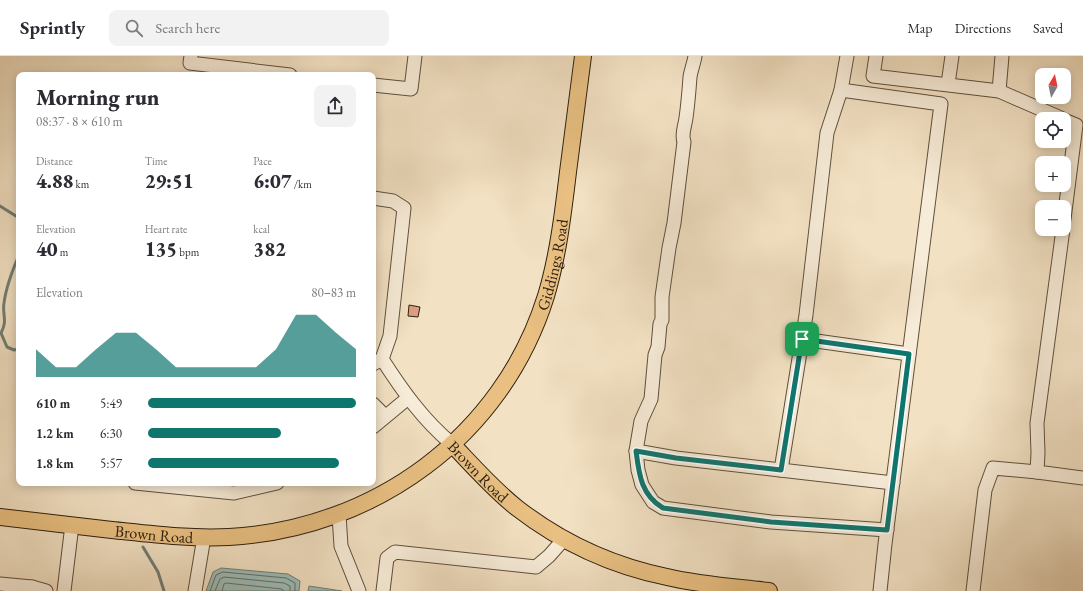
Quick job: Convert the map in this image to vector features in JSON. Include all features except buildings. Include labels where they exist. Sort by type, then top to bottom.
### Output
[{"type":"main road","name":"Giddings Road","points":[[452,444],[482,412],[509,375],[530,338],[545,300],[559,240],[583,56]]},
{"type":"main road","name":"Brown Road","points":[[0,517],[149,534],[204,538],[268,533],[296,528],[340,515],[380,497],[426,466],[452,444],[508,501],[533,520],[564,539],[599,556],[648,573],[684,580],[769,591]]},
{"type":"lane","points":[[191,56],[190,63],[203,70],[238,72]]},
{"type":"lane","points":[[376,85],[411,89],[415,56]]},
{"type":"lane","points":[[695,56],[690,75],[690,92],[688,96],[682,138],[684,142],[681,172],[662,297],[662,320],[655,355],[651,399],[640,421],[636,451],[638,470],[642,485],[653,502],[663,508],[771,522],[887,530]]},
{"type":"lane","points":[[781,470],[802,339],[827,133],[841,90],[847,56]]},
{"type":"lane","points":[[876,56],[873,76],[999,90],[1048,112]]},
{"type":"lane","points":[[948,84],[952,56]]},
{"type":"lane","points":[[999,90],[1002,56]]},
{"type":"lane","points":[[841,90],[941,104],[880,591]]},
{"type":"lane","points":[[1066,200],[1076,125],[1071,123]]},
{"type":"lane","points":[[376,198],[393,201],[404,208],[390,336],[377,362],[439,434],[452,444]]},
{"type":"lane","points":[[1037,472],[1037,423],[1062,236]]},
{"type":"lane","points":[[802,339],[909,354]]},
{"type":"lane","points":[[376,424],[408,398]]},
{"type":"lane","points":[[376,407],[385,416]]},
{"type":"lane","points":[[636,451],[676,458],[893,483]]},
{"type":"lane","points":[[973,591],[985,490],[993,468],[1083,478]]},
{"type":"lane","points":[[165,486],[234,493],[264,486]]},
{"type":"lane","points":[[340,515],[341,546],[359,591]]},
{"type":"lane","points":[[64,591],[72,525]]},
{"type":"lane","points":[[195,591],[204,538]]},
{"type":"lane","points":[[383,591],[387,558],[395,552],[536,567],[549,556],[564,539]]},
{"type":"lane","points":[[0,584],[46,591]]},
{"type":"water","points":[[221,568],[288,574],[300,581],[299,591],[206,591],[213,572]]},
{"type":"water","points":[[309,586],[342,591],[308,591]]},
{"type":"waterway","points":[[0,206],[16,216]]},
{"type":"waterway","points":[[16,262],[6,291],[4,325],[1,333],[7,347],[16,350]]},
{"type":"waterway","points":[[143,547],[158,572],[164,591]]},
{"type":"route","points":[[802,339],[909,354],[887,530],[771,522],[663,508],[653,502],[642,485],[638,470],[636,451],[676,458],[781,470],[802,339]]}]
